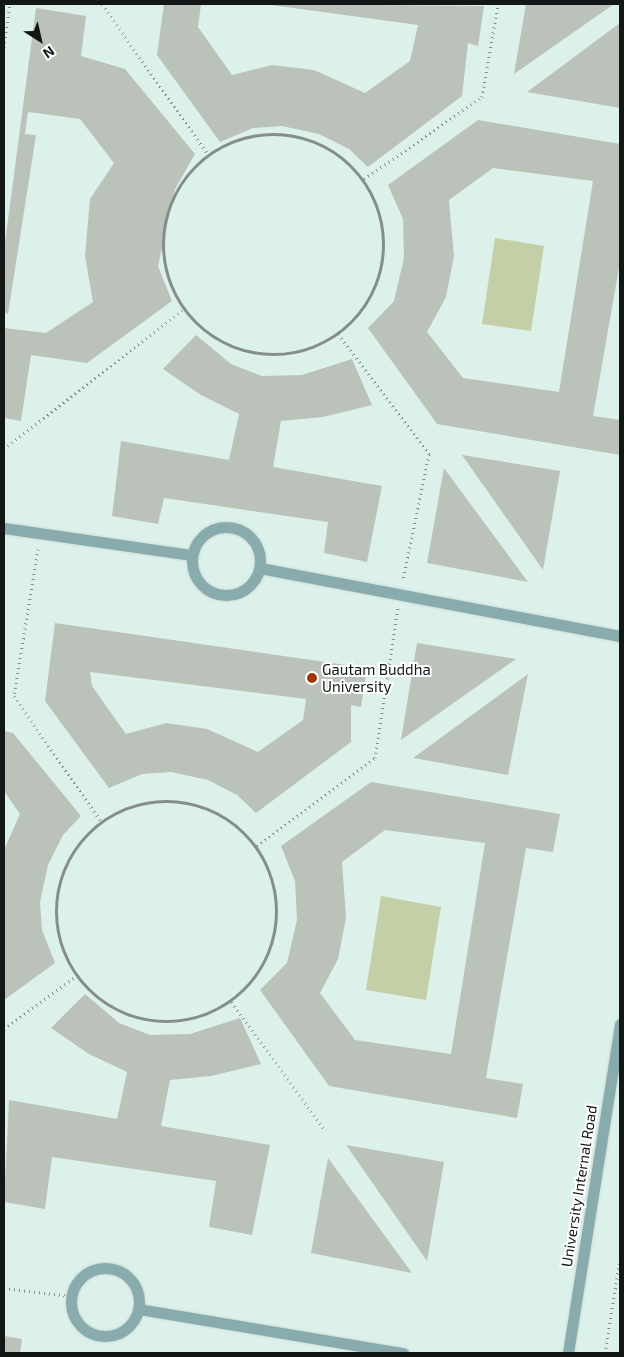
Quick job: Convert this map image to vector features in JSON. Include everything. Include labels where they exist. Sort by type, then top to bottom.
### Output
[{"type":"lane","points":[[219,527],[233,527],[255,542],[261,556],[260,568],[255,581],[246,590],[220,596],[197,581],[192,568],[192,555],[197,542],[206,533],[219,527]]},
{"type":"lane","points":[[4,528],[192,555]]},
{"type":"lane","points":[[260,568],[620,636]]},
{"type":"lane","name":"University Internal Road","points":[[568,1353],[620,1024]]},
{"type":"lane","points":[[97,1268],[111,1268],[123,1272],[134,1282],[139,1297],[139,1309],[134,1322],[124,1331],[110,1337],[98,1337],[76,1322],[70,1310],[70,1296],[76,1283],[85,1274],[97,1268]]},
{"type":"lane","points":[[139,1309],[403,1353]]},
{"type":"path","points":[[4,47],[10,4]]},
{"type":"path","points":[[102,4],[208,154]]},
{"type":"path","points":[[364,178],[482,97],[498,4]]},
{"type":"path","points":[[291,134],[330,148],[364,178],[382,217],[383,262],[368,303],[338,334],[298,353],[255,354],[216,340],[182,310],[164,270],[163,227],[180,182],[208,154],[250,135],[291,134]]},
{"type":"path","points":[[4,449],[182,310]]},
{"type":"path","points":[[257,846],[375,758],[400,594],[429,454],[338,334]]},
{"type":"path","points":[[40,533],[14,696],[101,821]]},
{"type":"path","points":[[184,801],[223,815],[257,846],[274,884],[276,929],[261,970],[231,1002],[191,1020],[148,1022],[109,1008],[75,977],[57,938],[56,894],[73,849],[101,821],[143,802],[184,801]]},
{"type":"path","points":[[4,1029],[75,977]]},
{"type":"path","points":[[231,1002],[325,1130]]},
{"type":"path","points":[[605,1353],[620,1258]]},
{"type":"path","points":[[4,1288],[70,1296]]},
{"type":"shaded area","name":"Gautam Buddha University","points":[[4,4],[620,4],[620,1353],[4,1353]]},
{"type":"green space","points":[[495,238],[544,246],[531,331],[482,324]]},
{"type":"green space","points":[[381,896],[441,907],[426,1000],[366,990]]},
{"type":"building","points":[[164,4],[201,4],[198,27],[232,75],[272,65],[314,70],[365,93],[410,61],[418,25],[264,4],[484,6],[478,46],[468,43],[462,96],[368,167],[349,149],[319,134],[282,126],[253,128],[220,142],[157,55]]},
{"type":"building","points":[[526,4],[614,4],[514,74]]},
{"type":"building","points":[[36,8],[86,16],[81,56],[125,69],[195,154],[175,189],[158,266],[172,301],[87,363],[31,355],[21,421],[4,418],[4,328],[46,333],[93,302],[85,256],[90,199],[114,163],[80,119],[28,112],[25,134],[36,135],[8,314],[4,312],[4,250]]},
{"type":"building","points":[[620,23],[620,108],[527,92]]},
{"type":"building","points":[[478,120],[620,144],[620,262],[593,416],[620,420],[620,455],[437,424],[368,328],[394,301],[404,258],[403,219],[388,185]],"holes":[[[493,168],[593,181],[559,392],[463,378],[427,332],[446,297],[454,256],[449,200]]]},
{"type":"building","points":[[196,335],[231,364],[262,376],[302,375],[352,359],[372,405],[323,417],[281,421],[273,467],[382,486],[367,562],[324,553],[328,522],[164,498],[158,524],[112,516],[121,441],[229,460],[239,414],[201,395],[163,369]]},
{"type":"building","points":[[462,455],[560,471],[543,570]]},
{"type":"building","points":[[444,468],[528,582],[427,563]]},
{"type":"building","points":[[55,623],[367,668],[361,707],[351,705],[351,742],[256,813],[237,795],[208,780],[171,772],[142,774],[109,788],[45,701]],"holes":[[[90,672],[306,699],[303,720],[258,752],[207,729],[166,723],[126,734],[92,686]]]},
{"type":"building","points":[[417,643],[516,659],[401,740]]},
{"type":"building","points":[[528,674],[508,775],[413,758]]},
{"type":"building","points":[[4,731],[13,733],[81,816],[63,835],[48,865],[40,902],[42,930],[55,963],[4,1000],[4,850],[20,814],[4,791]]},
{"type":"building","points":[[371,782],[560,814],[553,852],[526,848],[486,1078],[523,1084],[517,1118],[329,1086],[260,990],[287,963],[297,920],[295,881],[281,846]],"holes":[[[385,830],[485,843],[451,1054],[355,1040],[320,993],[338,959],[346,918],[342,862]]]},
{"type":"building","points":[[85,994],[119,1023],[150,1035],[190,1034],[240,1018],[261,1064],[211,1076],[170,1080],[161,1126],[270,1145],[252,1235],[209,1227],[216,1181],[52,1157],[45,1209],[4,1202],[9,1100],[117,1119],[127,1072],[89,1054],[51,1028]]},
{"type":"building","points":[[346,1145],[444,1162],[427,1261]]},
{"type":"building","points":[[328,1158],[412,1273],[311,1253]]},
{"type":"building","points":[[4,1336],[22,1339],[20,1353],[4,1353]]},
{"type":"place","name":"Gautam Buddha University","points":[[312,678]]}]
